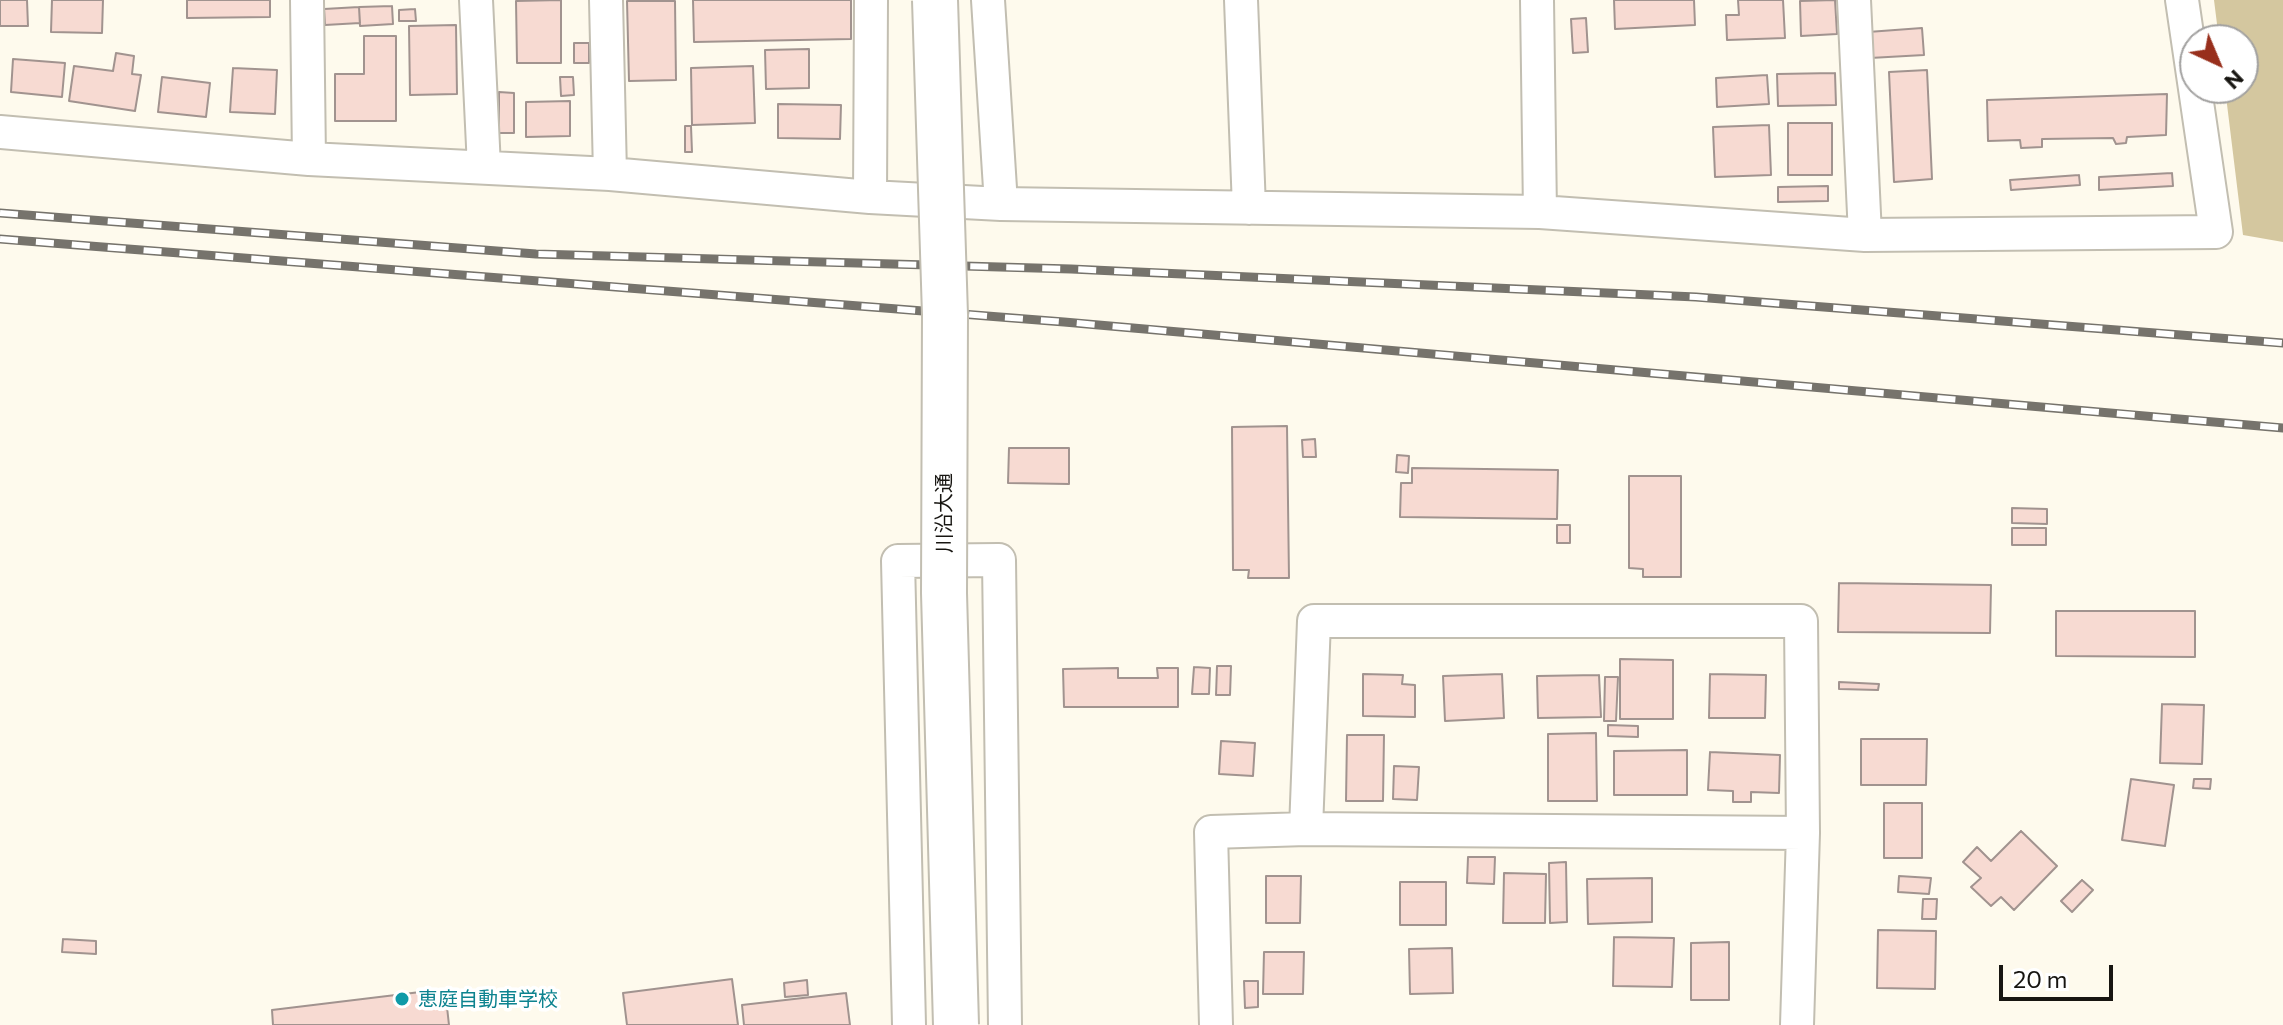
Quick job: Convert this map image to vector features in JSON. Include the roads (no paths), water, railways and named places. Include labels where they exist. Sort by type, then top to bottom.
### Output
[{"type":"street","points":[[307,0],[309,159]]},
{"type":"street","points":[[476,0],[484,167]]},
{"type":"street","points":[[606,0],[610,174]]},
{"type":"street","points":[[870,197],[871,0]]},
{"type":"street","name":"川沿大通","points":[[935,0],[945,315],[944,593],[956,1025]]},
{"type":"street","points":[[988,0],[1001,204]]},
{"type":"street","points":[[1241,0],[1249,208]]},
{"type":"street","points":[[1537,0],[1540,212]]},
{"type":"street","points":[[1854,0],[1865,235]]},
{"type":"street","points":[[0,132],[309,159],[610,174],[870,197],[1001,204],[1540,212],[1865,235],[2216,232],[2182,0]]},
{"type":"street","points":[[909,1025],[898,561],[999,560],[1005,1025]]},
{"type":"street","points":[[1306,829],[1314,621],[1801,621],[1803,833],[1797,1025]]},
{"type":"street","points":[[1216,1025],[1211,832],[1306,829],[1803,833]]},
{"type":"railway","points":[[0,213],[536,254],[1071,269],[1696,297],[2283,343]]},
{"type":"railway","points":[[0,239],[1064,322],[2283,428]]},
{"type":"place","name":"恵庭自動車学校","points":[[402,999]]}]
